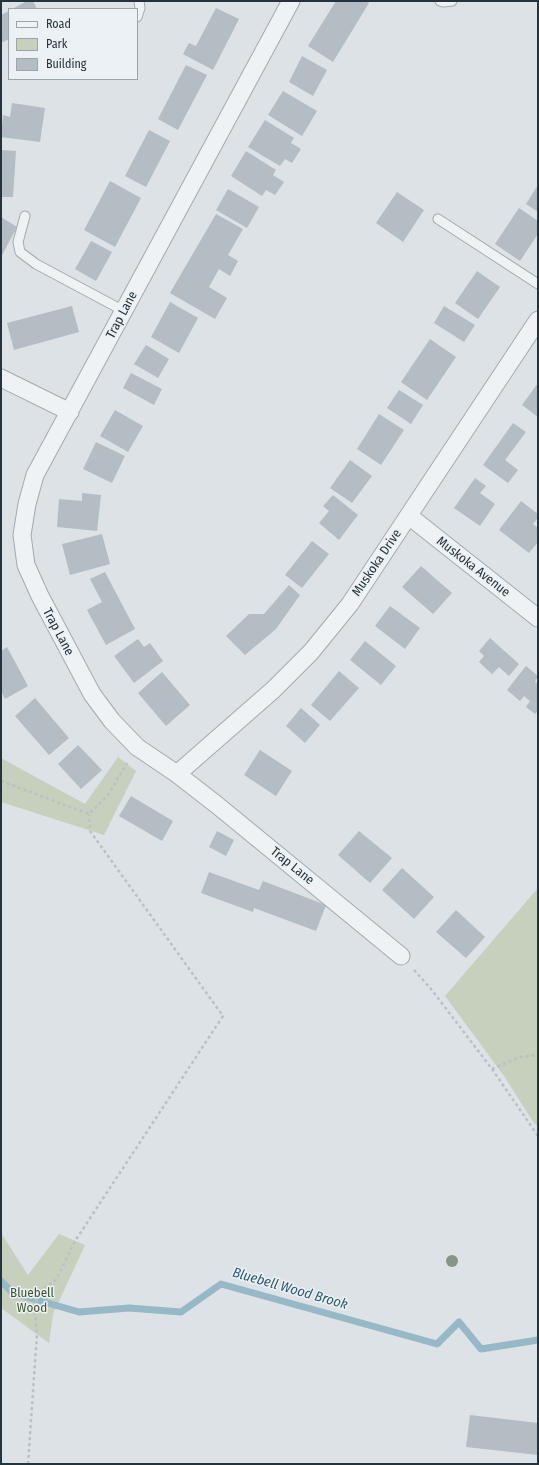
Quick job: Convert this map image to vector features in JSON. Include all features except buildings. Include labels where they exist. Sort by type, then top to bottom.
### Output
[{"type":"street","name":"Trap Lane","points":[[291,1],[35,475],[27,504],[22,535],[26,565],[40,596],[92,694],[112,721],[137,747],[177,774],[217,805],[402,956]]},
{"type":"street","name":"Muskoka Drive","points":[[177,774],[273,690],[311,652],[350,604],[538,320]]},
{"type":"street","points":[[1,378],[70,412]]},
{"type":"street","name":"Muskoka Avenue","points":[[409,516],[538,618]]},
{"type":"lane","points":[[138,14],[140,8],[139,1]]},
{"type":"lane","points":[[440,1],[452,1]]},
{"type":"lane","points":[[25,216],[18,242],[20,252],[36,264],[124,311]]},
{"type":"lane","points":[[438,219],[538,284]]},
{"type":"path","points":[[28,1464],[37,1334],[35,1309],[38,1292],[56,1280],[75,1241],[223,1016],[90,831],[89,814],[108,795],[137,747]]},
{"type":"path","points":[[1,781],[89,814]]},
{"type":"path","points":[[402,956],[431,989],[492,1069],[538,1136]]},
{"type":"path","points":[[492,1069],[520,1057],[538,1055]]},
{"type":"green space","points":[[118,757],[136,771],[104,835],[1,802],[1,758],[85,804]]},
{"type":"green space","points":[[538,888],[538,1127],[504,1076],[445,996]]},
{"type":"green space","name":"Bluebell Wood","points":[[1,1233],[28,1275],[59,1234],[85,1245],[53,1314],[49,1343],[1,1308]]},
{"type":"waterway","name":"Bluebell Wood Brook","points":[[1,1281],[13,1293],[79,1312],[129,1308],[181,1312],[221,1284],[437,1344],[459,1322],[481,1349],[538,1340]]}]
